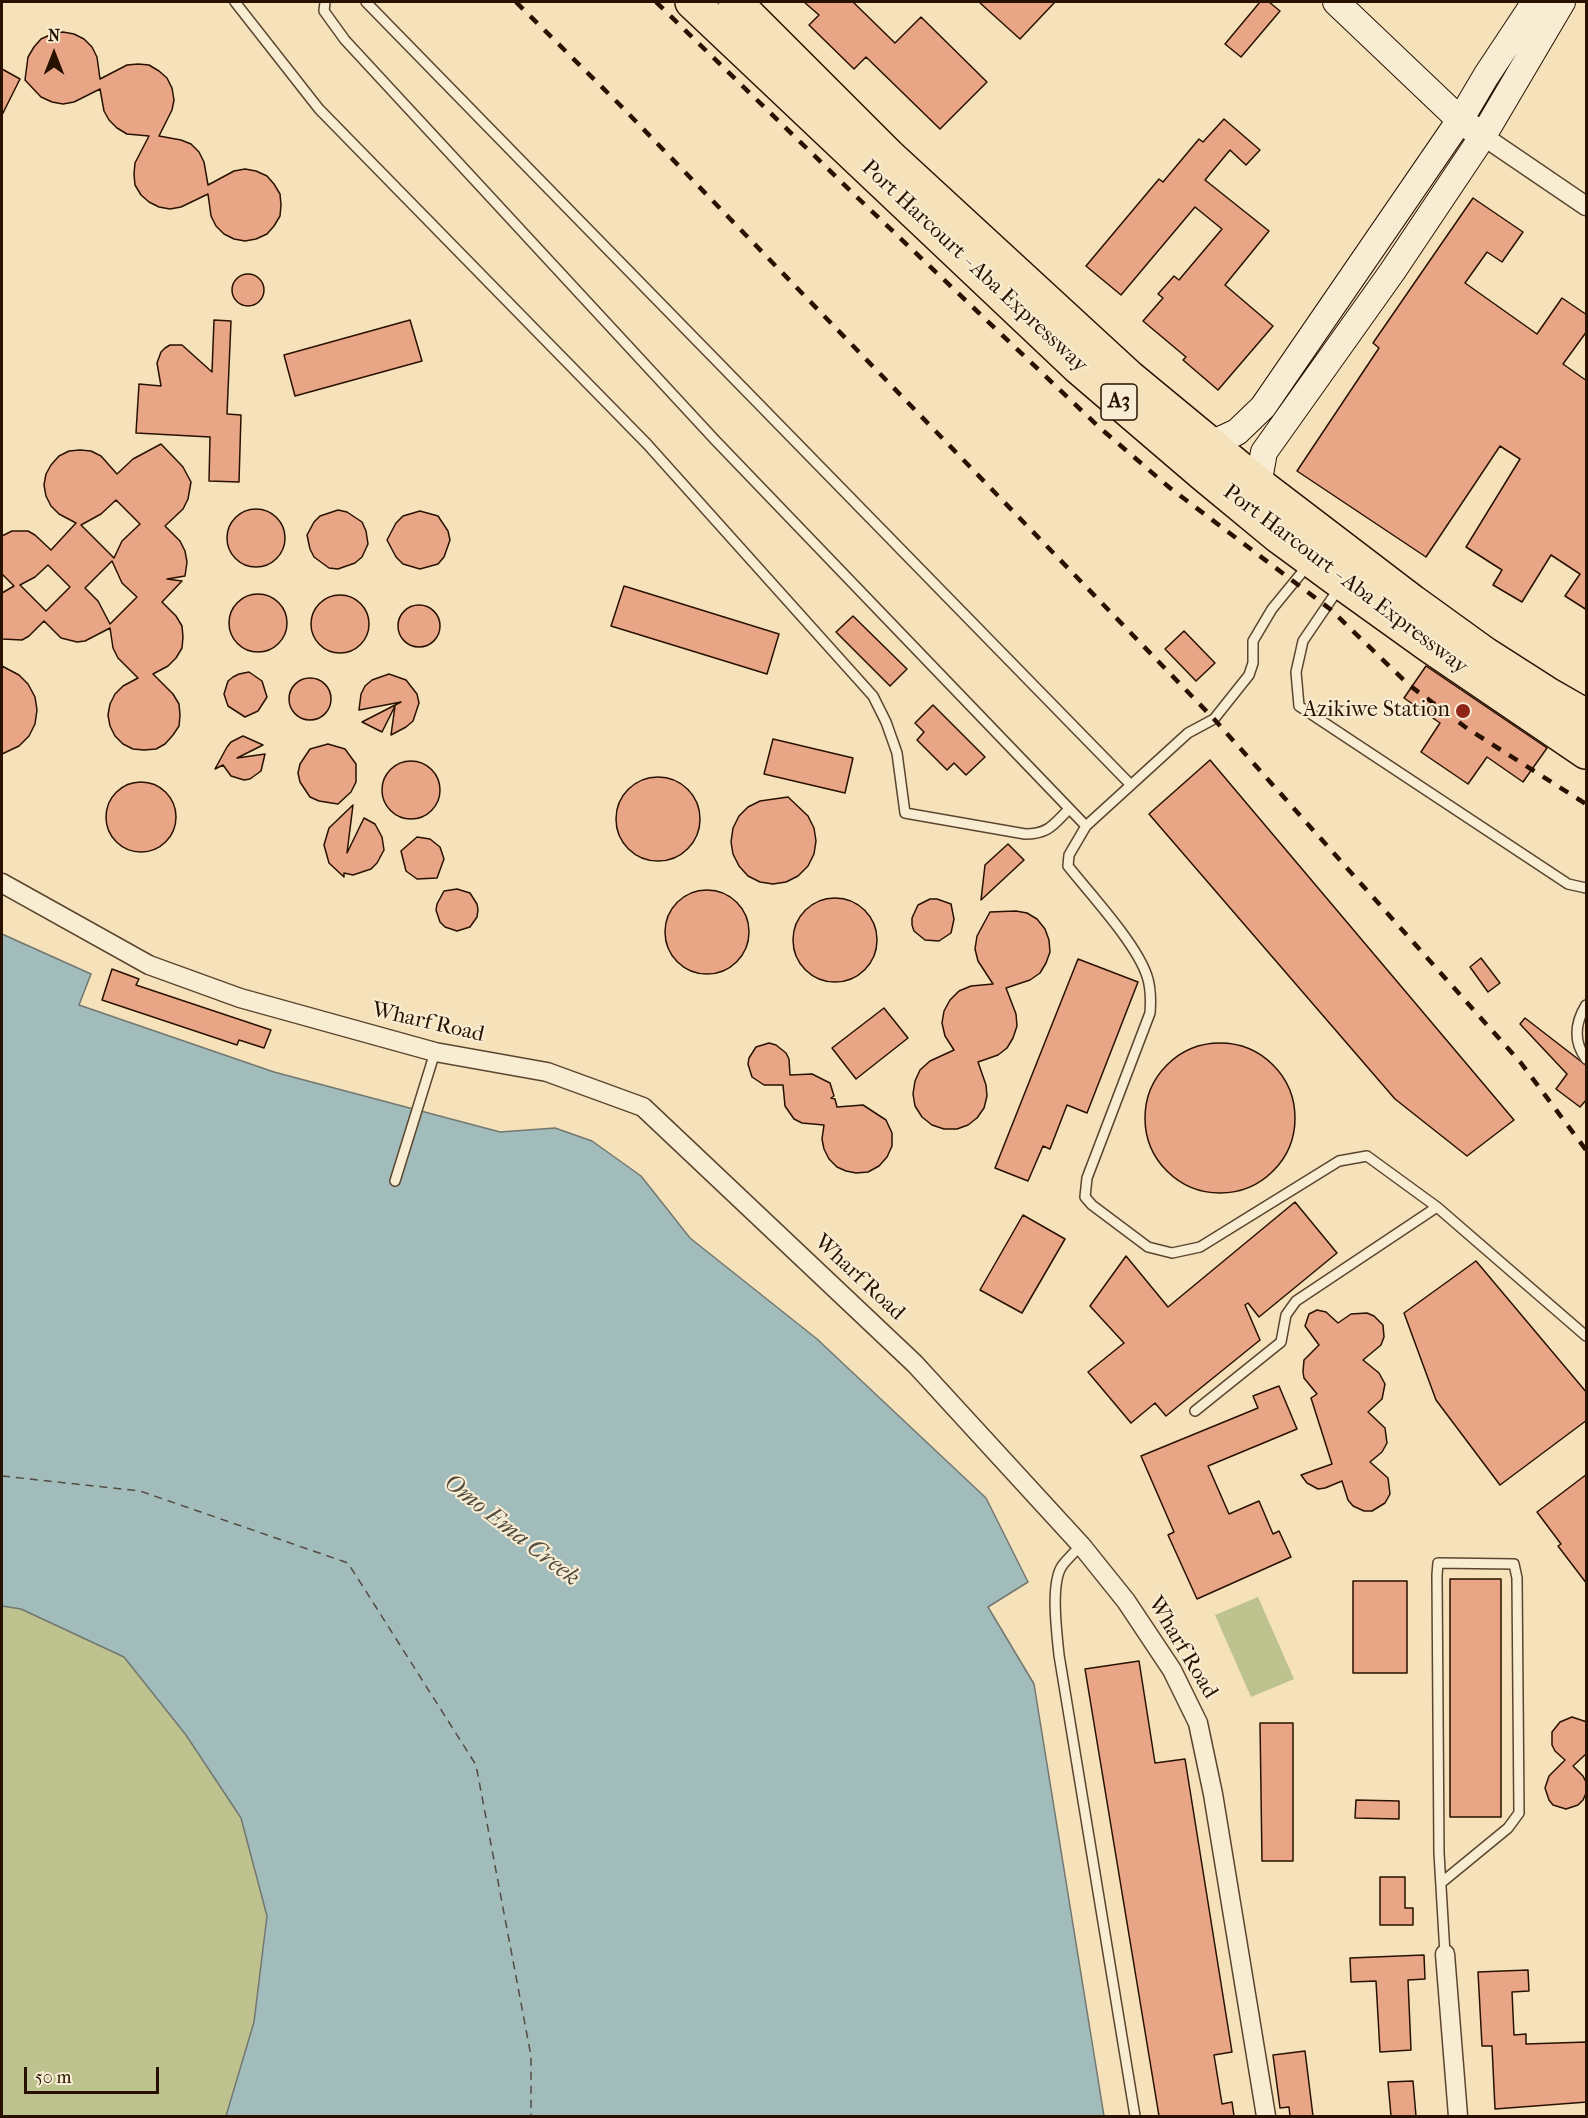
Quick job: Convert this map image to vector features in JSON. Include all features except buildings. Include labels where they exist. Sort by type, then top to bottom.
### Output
[{"type":"highway","name":"Port Harcourt - Aba Expressway","points":[[692,2],[1078,367],[1203,474],[1278,536],[1342,584],[1587,752]]},
{"type":"highway","name":"Port Harcourt - Aba Expressway","points":[[735,2],[898,164],[1129,377],[1261,486],[1413,602],[1485,654],[1587,716]]},
{"type":"street","points":[[1336,2],[1460,120],[1587,206]]},
{"type":"street","points":[[1211,444],[1237,432],[1263,407],[1460,120],[1535,2]]},
{"type":"street","points":[[1261,486],[1260,474],[1264,452],[1392,272],[1483,136],[1562,2]]},
{"type":"street","name":"Wharf Road","points":[[2,883],[149,965],[240,998],[435,1052],[547,1072],[643,1107],[915,1364],[1081,1545],[1125,1600],[1172,1670],[1198,1723],[1213,1794],[1266,2116]]},
{"type":"street","points":[[1445,1954],[1458,2116]]},
{"type":"lane","points":[[235,2],[319,109],[647,444],[873,696],[886,722],[897,753],[905,813],[1025,834],[1040,834],[1051,827],[1069,809]]},
{"type":"lane","points":[[325,2],[324,10],[345,40],[715,440],[1086,826]]},
{"type":"lane","points":[[366,2],[1131,785]]},
{"type":"lane","points":[[1312,561],[1272,609],[1254,641],[1254,663],[1249,675],[1214,719],[1188,733],[1086,826],[1069,855],[1068,866],[1131,946],[1146,974],[1151,994],[1150,1013],[1088,1178],[1085,1197],[1092,1205],[1148,1247],[1172,1253],[1200,1247],[1339,1161],[1367,1156],[1437,1207],[1587,1336]]},
{"type":"lane","points":[[1342,584],[1303,641],[1296,672],[1299,706],[1568,884],[1587,888]]},
{"type":"lane","points":[[1587,1005],[1580,1014],[1575,1034],[1587,1059]]},
{"type":"lane","points":[[395,1181],[435,1052]]},
{"type":"lane","points":[[1195,1411],[1281,1342],[1286,1315],[1296,1301],[1437,1207]]},
{"type":"lane","points":[[1081,1545],[1060,1568],[1055,1614],[1059,1656],[1134,2116]]},
{"type":"lane","points":[[1441,1883],[1508,1828],[1519,1813],[1517,1578],[1514,1564],[1438,1563],[1439,1818],[1441,1883],[1445,1954]]},
{"type":"green space","points":[[1258,1597],[1294,1679],[1251,1697],[1215,1615]]},
{"type":"green space","points":[[2,1606],[21,1609],[124,1657],[186,1735],[241,1818],[267,1916],[254,2022],[226,2116],[2,2116]]},
{"type":"water","name":"Omo Ema Creek","points":[[2,934],[91,974],[79,1005],[274,1072],[500,1132],[555,1128],[592,1141],[641,1176],[690,1238],[817,1339],[986,1498],[1028,1582],[988,1607],[1034,1684],[1104,2116],[226,2116],[254,2022],[267,1916],[241,1818],[186,1735],[124,1657],[21,1609],[2,1606]]},
{"type":"ferry route","points":[[2,1476],[140,1491],[348,1563],[476,1765],[531,2056],[531,2116]]},
{"type":"railway","points":[[516,2],[620,105],[1214,719],[1521,1063],[1586,1150]]},
{"type":"railway","points":[[656,2],[1100,428],[1170,488],[1330,609],[1409,685],[1468,729],[1586,804]]},
{"type":"place","name":"Azikiwe Station","points":[[1463,711]]}]
